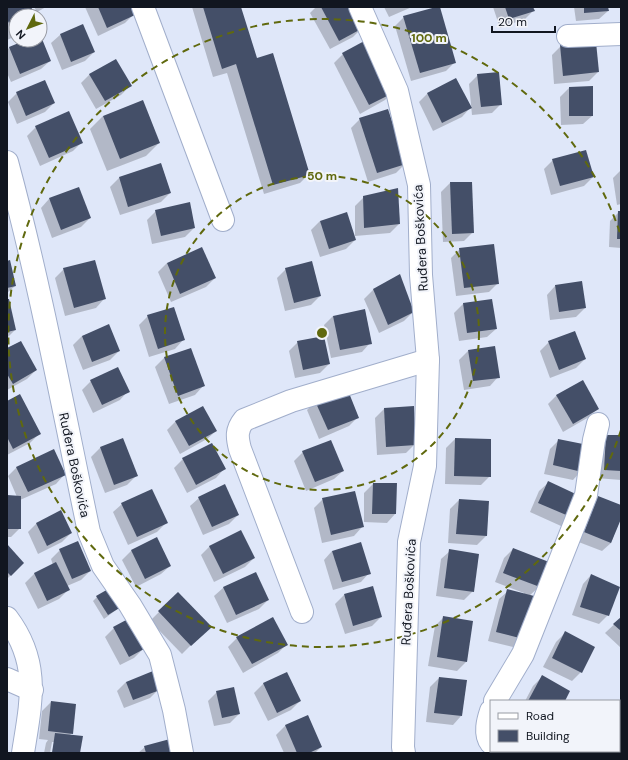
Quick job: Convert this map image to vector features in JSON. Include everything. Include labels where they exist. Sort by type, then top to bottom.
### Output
[{"type":"street","points":[[143,7],[223,220]]},
{"type":"street","name":"Ruđera Boškovića","points":[[360,7],[397,91],[419,185],[421,275],[428,360],[425,466],[409,542],[404,753]]},
{"type":"street","points":[[568,36],[621,34]]},
{"type":"street","name":"Ruđera Boškovića","points":[[7,162],[19,206],[89,532],[103,566],[130,605],[160,655],[174,710],[182,753]]},
{"type":"street","points":[[302,612],[240,450],[236,434],[239,426],[244,420],[291,400],[428,360]]},
{"type":"street","points":[[496,700],[523,654],[586,495],[594,440],[598,424]]},
{"type":"street","points":[[7,618],[20,639],[27,655],[30,671],[32,690],[31,705],[23,753]]},
{"type":"street","points":[[7,679],[32,690]]},
{"type":"street","points":[[490,714],[487,733],[490,740]]},
{"type":"building","points":[[7,7],[32,8],[8,8],[8,21]]},
{"type":"building","points":[[98,7],[132,7],[135,15],[107,28]]},
{"type":"building","points":[[203,7],[241,7],[257,58],[273,53],[310,175],[273,185],[236,64],[222,69]]},
{"type":"building","points":[[321,7],[352,7],[363,28],[339,41]]},
{"type":"building","points":[[440,7],[456,63],[420,73],[403,16]]},
{"type":"building","points":[[505,7],[533,7],[535,11],[509,19]]},
{"type":"building","points":[[584,7],[608,7],[609,11],[584,13]]},
{"type":"building","points":[[83,24],[95,52],[71,62],[60,34]]},
{"type":"building","points":[[368,39],[395,92],[369,105],[342,53]]},
{"type":"building","points":[[596,42],[599,72],[563,76],[560,45]]},
{"type":"building","points":[[9,48],[46,48],[51,61],[20,74]]},
{"type":"building","points":[[116,59],[132,86],[105,101],[89,74]]},
{"type":"building","points":[[499,72],[502,105],[481,107],[477,74]]},
{"type":"building","points":[[456,78],[472,108],[442,123],[427,93]]},
{"type":"building","points":[[45,80],[55,103],[26,116],[16,92]]},
{"type":"building","points":[[593,86],[593,116],[569,116],[569,87]]},
{"type":"building","points":[[143,100],[160,143],[120,159],[103,116]]},
{"type":"building","points":[[388,109],[406,164],[377,173],[359,118]]},
{"type":"building","points":[[69,111],[83,143],[49,158],[35,126]]},
{"type":"building","points":[[586,150],[594,177],[560,186],[552,159]]},
{"type":"building","points":[[161,163],[171,193],[128,207],[119,177]]},
{"type":"building","points":[[450,182],[472,182],[474,233],[452,234]]},
{"type":"building","points":[[79,187],[91,218],[61,230],[49,198]]},
{"type":"building","points":[[398,188],[400,224],[364,228],[363,196]]},
{"type":"building","points":[[190,202],[195,228],[161,236],[155,210]]},
{"type":"building","points":[[618,211],[621,211],[621,239],[617,239]]},
{"type":"building","points":[[347,212],[356,240],[329,249],[320,221]]},
{"type":"building","points":[[494,244],[499,284],[464,288],[459,248]]},
{"type":"building","points":[[202,247],[216,278],[180,294],[167,263]]},
{"type":"building","points":[[10,260],[16,286],[7,288],[7,261]]},
{"type":"building","points":[[95,260],[106,299],[74,308],[63,268]]},
{"type":"building","points":[[312,261],[321,296],[294,303],[285,268]]},
{"type":"building","points":[[400,274],[414,312],[388,325],[373,289]]},
{"type":"building","points":[[582,281],[586,308],[559,312],[555,285]]},
{"type":"building","points":[[7,299],[9,299],[16,330],[7,332]]},
{"type":"building","points":[[492,299],[497,329],[467,333],[463,303]]},
{"type":"building","points":[[174,307],[185,340],[158,349],[147,315]]},
{"type":"building","points":[[365,309],[372,344],[340,350],[333,316]]},
{"type":"building","points":[[109,324],[120,351],[92,362],[82,336]]},
{"type":"building","points":[[575,331],[586,359],[559,370],[548,341]]},
{"type":"building","points":[[324,336],[330,364],[303,370],[297,341]]},
{"type":"building","points":[[21,341],[37,370],[13,384],[7,374],[7,348]]},
{"type":"building","points":[[495,346],[500,378],[473,381],[468,350]]},
{"type":"building","points":[[191,348],[205,386],[178,396],[164,357]]},
{"type":"building","points":[[118,367],[130,392],[102,405],[90,380]]},
{"type":"building","points":[[583,380],[599,409],[573,424],[556,395]]},
{"type":"building","points":[[347,388],[359,418],[328,430],[315,401]]},
{"type":"building","points":[[20,394],[41,434],[13,449],[7,437],[7,401]]},
{"type":"building","points":[[203,406],[217,431],[189,446],[175,421]]},
{"type":"building","points":[[414,406],[416,445],[386,447],[384,408]]},
{"type":"building","points":[[606,435],[621,435],[621,471],[604,470]]},
{"type":"building","points":[[123,438],[138,476],[114,485],[100,447]]},
{"type":"building","points":[[455,438],[491,439],[491,477],[454,476]]},
{"type":"building","points":[[558,439],[588,445],[582,472],[553,465]]},
{"type":"building","points":[[331,440],[344,471],[315,482],[302,451]]},
{"type":"building","points":[[212,443],[226,469],[196,485],[182,458]]},
{"type":"building","points":[[54,449],[66,475],[28,492],[16,467]]},
{"type":"building","points":[[548,481],[580,496],[571,517],[538,503]]},
{"type":"building","points":[[373,483],[397,483],[396,514],[372,514]]},
{"type":"building","points":[[225,484],[239,515],[212,527],[198,497]]},
{"type":"building","points":[[152,489],[168,523],[137,537],[121,503]]},
{"type":"building","points":[[355,491],[364,527],[331,535],[322,498]]},
{"type":"building","points":[[7,495],[21,496],[21,529],[7,529]]},
{"type":"building","points":[[598,496],[621,505],[621,519],[611,543],[584,532]]},
{"type":"building","points":[[459,499],[489,501],[487,536],[456,534]]},
{"type":"building","points":[[61,510],[72,533],[47,546],[36,523]]},
{"type":"building","points":[[241,530],[255,558],[223,574],[209,546]]},
{"type":"building","points":[[157,537],[171,566],[145,579],[131,550]]},
{"type":"building","points":[[78,541],[91,571],[72,579],[59,549]]},
{"type":"building","points":[[361,542],[371,574],[342,582],[332,551]]},
{"type":"building","points":[[7,544],[24,563],[11,576],[7,572]]},
{"type":"building","points":[[513,548],[549,562],[540,587],[503,573]]},
{"type":"building","points":[[449,549],[479,554],[474,592],[444,588]]},
{"type":"building","points":[[56,562],[70,590],[47,601],[34,573]]},
{"type":"building","points":[[256,572],[269,600],[236,615],[223,587]]},
{"type":"building","points":[[591,574],[620,587],[609,616],[580,607]]},
{"type":"building","points":[[373,586],[382,617],[353,626],[344,594]]},
{"type":"building","points":[[110,588],[121,607],[108,615],[96,596]]},
{"type":"building","points":[[507,589],[538,597],[527,640],[496,632]]},
{"type":"building","points":[[178,592],[212,627],[191,646],[158,611]]},
{"type":"building","points":[[443,616],[473,621],[467,662],[437,657]]},
{"type":"building","points":[[273,617],[288,645],[252,664],[236,637]]},
{"type":"building","points":[[621,617],[621,631],[613,624]]},
{"type":"building","points":[[128,619],[144,649],[129,657],[113,627]]},
{"type":"building","points":[[565,631],[595,647],[582,673],[552,658]]},
{"type":"building","points":[[153,671],[160,690],[133,700],[126,682]]},
{"type":"building","points":[[287,672],[301,701],[277,713],[263,683]]},
{"type":"building","points":[[542,675],[570,691],[566,700],[529,700]]},
{"type":"building","points":[[439,677],[467,680],[462,716],[434,713]]},
{"type":"building","points":[[234,687],[240,714],[222,718],[216,691]]},
{"type":"building","points":[[51,701],[76,704],[73,734],[48,731]]},
{"type":"building","points":[[308,715],[322,747],[309,753],[297,753],[285,725]]},
{"type":"building","points":[[55,733],[83,736],[80,753],[52,753]]},
{"type":"building","points":[[170,739],[175,753],[146,753],[144,746]]}]
